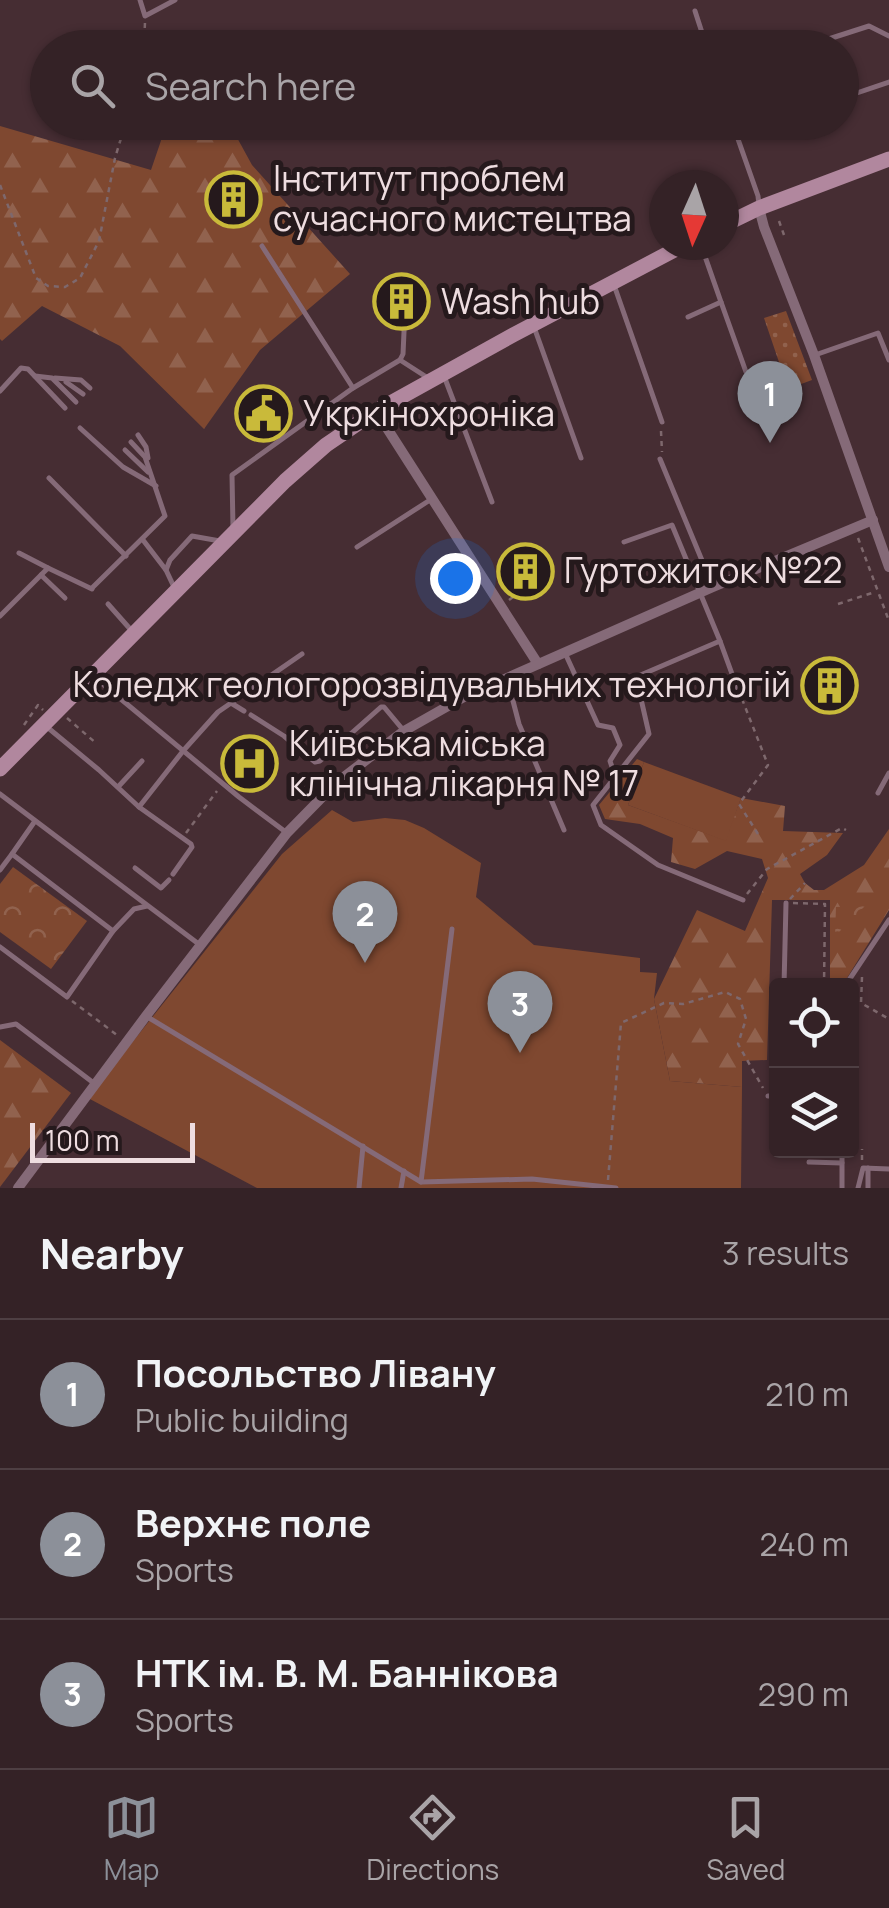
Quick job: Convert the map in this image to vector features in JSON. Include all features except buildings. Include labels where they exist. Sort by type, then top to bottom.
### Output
[{"type":"main road","points":[[739,218],[889,159]]},
{"type":"main road","points":[[0,768],[228,537],[310,458],[346,430],[437,376],[655,260]]},
{"type":"street","points":[[759,208],[889,567]]},
{"type":"street","points":[[376,411],[538,664]]},
{"type":"street","points":[[18,1188],[200,945],[288,833],[336,783],[404,731],[464,697],[873,520]]},
{"type":"lane","points":[[140,0],[145,16],[174,0]]},
{"type":"lane","points":[[695,11],[701,30]]},
{"type":"lane","points":[[857,30],[869,26],[889,36]]},
{"type":"lane","points":[[859,92],[889,82]]},
{"type":"lane","points":[[738,140],[759,208]]},
{"type":"lane","points":[[262,246],[353,388]]},
{"type":"lane","points":[[707,260],[746,372]]},
{"type":"lane","points":[[613,282],[662,422]]},
{"type":"lane","points":[[688,317],[722,302]]},
{"type":"lane","points":[[166,570],[192,536],[228,537],[232,474],[353,388],[400,360],[405,310]]},
{"type":"lane","points":[[533,324],[582,458]]},
{"type":"lane","points":[[814,355],[878,333],[889,360]]},
{"type":"lane","points":[[400,360],[437,376],[492,502]]},
{"type":"lane","points":[[0,391],[21,368],[28,369],[65,408]]},
{"type":"lane","points":[[34,376],[81,380],[90,388]]},
{"type":"lane","points":[[52,378],[71,383],[84,394]]},
{"type":"lane","points":[[52,378],[76,402]]},
{"type":"lane","points":[[80,428],[122,468],[156,487]]},
{"type":"lane","points":[[138,434],[146,447],[152,475]]},
{"type":"lane","points":[[19,552],[93,590],[165,516],[145,457],[131,442]]},
{"type":"lane","points":[[125,450],[152,475]]},
{"type":"lane","points":[[660,458],[713,587]]},
{"type":"lane","points":[[49,478],[126,556]]},
{"type":"lane","points":[[357,547],[432,498]]},
{"type":"lane","points":[[624,542],[672,524],[739,693]]},
{"type":"lane","points":[[143,540],[176,590]]},
{"type":"lane","points":[[0,616],[48,568]]},
{"type":"lane","points":[[40,575],[65,598]]},
{"type":"lane","points":[[108,604],[133,633]]},
{"type":"lane","points":[[720,641],[636,676],[649,734],[594,805],[601,825],[658,865],[743,900]]},
{"type":"lane","points":[[566,653],[598,725],[613,728],[620,745],[610,762],[616,779]]},
{"type":"lane","points":[[139,806],[218,712],[302,654]]},
{"type":"lane","points":[[91,675],[288,833]]},
{"type":"lane","points":[[507,678],[520,724],[564,830]]},
{"type":"lane","points":[[230,703],[244,711]]},
{"type":"lane","points":[[252,716],[315,762],[381,707],[404,731]]},
{"type":"lane","points":[[44,724],[192,847],[161,888],[135,868]]},
{"type":"lane","points":[[118,787],[142,761]]},
{"type":"lane","points":[[878,793],[889,772]]},
{"type":"lane","points":[[0,794],[200,945]]},
{"type":"lane","points":[[0,870],[35,821]]},
{"type":"lane","points":[[12,854],[113,931]]},
{"type":"lane","points":[[784,978],[786,903]]},
{"type":"lane","points":[[0,948],[66,997],[113,931],[134,909],[147,906]]},
{"type":"lane","points":[[850,978],[889,920]]},
{"type":"lane","points":[[421,1182],[452,929]]},
{"type":"lane","points":[[146,1016],[421,1182],[532,1180],[616,1188]]},
{"type":"lane","points":[[0,1026],[16,1024],[95,1084]]},
{"type":"lane","points":[[359,1188],[363,1146]]},
{"type":"lane","points":[[842,1158],[842,1188]]},
{"type":"lane","points":[[809,1162],[842,1162]]},
{"type":"lane","points":[[858,1188],[863,1168],[889,1169]]},
{"type":"lane","points":[[868,1168],[868,1188]]},
{"type":"lane","points":[[401,1188],[404,1171]]},
{"type":"path","points":[[145,16],[145,30]]},
{"type":"path","points":[[0,185],[36,278],[48,286],[65,286],[80,278],[99,241],[120,140]]},
{"type":"path","points":[[779,221],[784,236]]},
{"type":"path","points":[[660,458],[662,422]]},
{"type":"path","points":[[858,538],[889,621]]},
{"type":"path","points":[[838,604],[877,591]]},
{"type":"path","points":[[500,605],[520,592]]},
{"type":"path","points":[[739,693],[768,764],[739,804],[758,834]]},
{"type":"path","points":[[66,718],[97,744]]},
{"type":"path","points":[[182,838],[223,782]]},
{"type":"path","points":[[743,900],[767,869],[842,828],[846,830]]},
{"type":"path","points":[[786,903],[805,883]]},
{"type":"path","points":[[786,903],[825,904],[824,978]]},
{"type":"path","points":[[863,969],[861,1003],[889,1019]]},
{"type":"path","points":[[607,1186],[621,1023],[664,1003],[683,1004],[724,992],[740,999],[746,1018],[738,1044],[769,1091]]},
{"type":"path","points":[[66,997],[126,1042]]},
{"type":"green space","points":[[0,126],[30,135],[30,140],[48,140],[151,170],[161,140],[238,140],[252,165],[350,274],[260,350],[204,429],[120,346],[42,306],[0,339]]},
{"type":"green space","points":[[786,311],[812,380],[741,406],[740,383],[781,368],[764,318]]},
{"type":"green space","points":[[637,759],[644,762],[628,805],[725,840],[741,798],[785,806],[783,831],[843,833],[827,855],[800,874],[814,890],[824,890],[864,865],[889,829],[889,910],[847,978],[830,978],[830,900],[772,900],[767,1060],[742,1061],[742,1087],[670,1081],[654,999],[697,910],[745,931],[768,878],[762,859],[727,851],[695,869],[671,862],[673,838],[640,824],[605,819],[599,805]]},
{"type":"green space","points":[[644,762],[741,798],[726,841],[628,805]]},
{"type":"green space","points":[[332,810],[353,822],[405,820],[481,863],[476,897],[534,945],[640,958],[640,972],[657,973],[654,999],[670,1081],[742,1087],[741,1188],[257,1188],[88,1098],[282,854]]},
{"type":"green space","points":[[13,867],[87,921],[51,969],[0,932],[0,884]]},
{"type":"green space","points":[[865,906],[835,936],[836,907]]},
{"type":"green space","points":[[0,1040],[71,1093],[0,1187]]},
{"type":"place","name":"Інститут проблем сучасного мистецтва","points":[[234,199]]},
{"type":"place","name":"Wash hub","points":[[402,302]]},
{"type":"place","name":"Укркінохроніка","points":[[264,414]]},
{"type":"place","name":"Посольство Лівану","points":[[770,443]]},
{"type":"place","name":"Гуртожиток №22","points":[[525,571]]},
{"type":"place","name":"Коледж геологорозвідувальних технологій","points":[[830,685]]},
{"type":"place","name":"Київська міська клінічна лікарня № 17","points":[[250,764]]},
{"type":"place","name":"Верхнє поле","points":[[365,963]]},
{"type":"place","name":"НТК ім. В. М. Баннікова","points":[[520,1053]]}]
